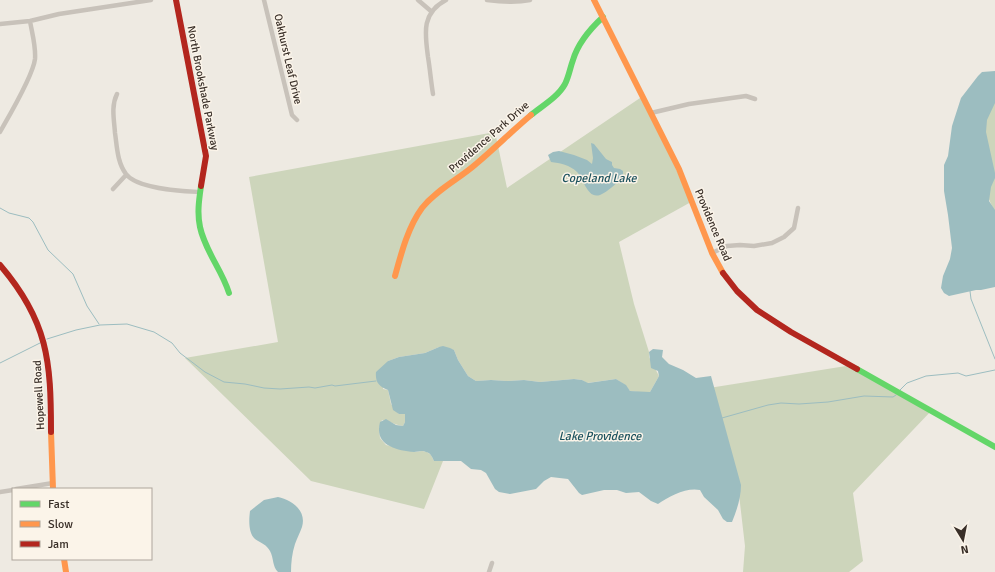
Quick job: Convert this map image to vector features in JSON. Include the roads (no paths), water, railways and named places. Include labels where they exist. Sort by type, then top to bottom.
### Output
[{"type":"street","points":[[0,24],[30,21],[59,14],[151,0]]},
{"type":"street","name":"North Brookshade Parkway","points":[[176,0],[206,156],[199,192],[198,206],[200,227],[207,247],[225,280],[229,293]]},
{"type":"street","name":"Oakhurst Leaf Drive","points":[[264,0],[292,115],[297,120]]},
{"type":"street","points":[[418,0],[432,12]]},
{"type":"street","points":[[433,94],[425,29],[428,17],[436,6],[446,0]]},
{"type":"street","points":[[487,0],[522,2],[530,0]]},
{"type":"street","name":"Providence Road","points":[[594,0],[679,169],[712,253],[720,269],[738,291],[748,302],[766,317],[995,447]]},
{"type":"street","name":"Providence Park Drive","points":[[395,276],[404,247],[416,218],[423,206],[476,163],[512,130],[560,90],[567,82],[574,59],[584,38],[593,26],[603,17]]},
{"type":"street","points":[[1,129],[27,81],[34,60],[34,43],[30,21]]},
{"type":"street","points":[[117,94],[114,100],[114,111],[117,151],[126,175],[141,183],[160,188],[199,192]]},
{"type":"street","points":[[651,113],[689,104],[746,96],[755,99]]},
{"type":"street","points":[[113,189],[126,175]]},
{"type":"street","points":[[712,253],[727,246],[754,246],[772,243],[794,228],[798,208]]},
{"type":"street","name":"Hopewell Road","points":[[0,264],[26,298],[37,321],[44,341],[50,375],[53,486]]},
{"type":"street","points":[[28,488],[53,486]]},
{"type":"street","points":[[0,492],[12,490]]},
{"type":"street","points":[[64,560],[66,572]]},
{"type":"street","points":[[489,572],[492,563]]},
{"type":"water","points":[[995,71],[995,103],[987,120],[986,132],[995,173],[989,201],[995,210],[995,287],[949,296],[944,293],[941,288],[943,276],[950,259],[952,248],[944,191],[944,165],[948,156],[952,126],[961,98],[982,72]]},
{"type":"water","name":"Copeland Lake","points":[[591,143],[594,144],[606,159],[612,162],[614,168],[623,171],[623,178],[609,190],[600,195],[592,194],[586,188],[577,172],[565,165],[551,162],[548,155],[559,151],[587,160],[592,164],[593,158]]},
{"type":"water","name":"Lake Providence","points":[[443,346],[454,350],[458,360],[468,376],[476,381],[524,380],[540,382],[574,379],[582,380],[588,383],[616,379],[626,385],[630,391],[650,392],[659,376],[658,371],[651,368],[649,352],[653,349],[663,350],[662,357],[669,364],[696,378],[711,376],[741,485],[736,513],[732,522],[727,522],[723,519],[718,510],[704,497],[700,490],[695,489],[678,493],[658,504],[651,501],[639,492],[626,493],[617,490],[604,490],[582,495],[568,479],[551,477],[544,481],[536,489],[510,494],[499,492],[495,489],[486,473],[481,470],[471,469],[461,461],[434,461],[429,453],[423,451],[414,452],[400,450],[388,445],[380,436],[380,422],[386,419],[396,425],[403,426],[405,422],[405,414],[399,414],[393,410],[388,390],[378,384],[376,372],[388,361],[399,357],[425,353]]},
{"type":"water","points":[[278,497],[293,503],[300,511],[303,521],[293,551],[291,572],[278,572],[269,549],[255,539],[250,530],[250,511],[264,500]]},
{"type":"waterway","points":[[0,208],[9,213],[29,218],[33,222],[48,250],[73,274],[87,306],[99,324]]},
{"type":"waterway","points":[[970,291],[971,299],[995,359]]},
{"type":"waterway","points":[[47,339],[76,330],[100,325],[127,324],[154,332],[172,343],[180,353],[205,372],[224,382],[280,389],[315,388],[376,381]]},
{"type":"waterway","points":[[0,363],[42,342]]},
{"type":"waterway","points":[[900,390],[907,383],[926,376],[958,373],[966,376],[995,370]]},
{"type":"waterway","points":[[722,418],[768,405],[781,403],[799,404],[828,402],[864,396],[893,397],[896,395]]}]
